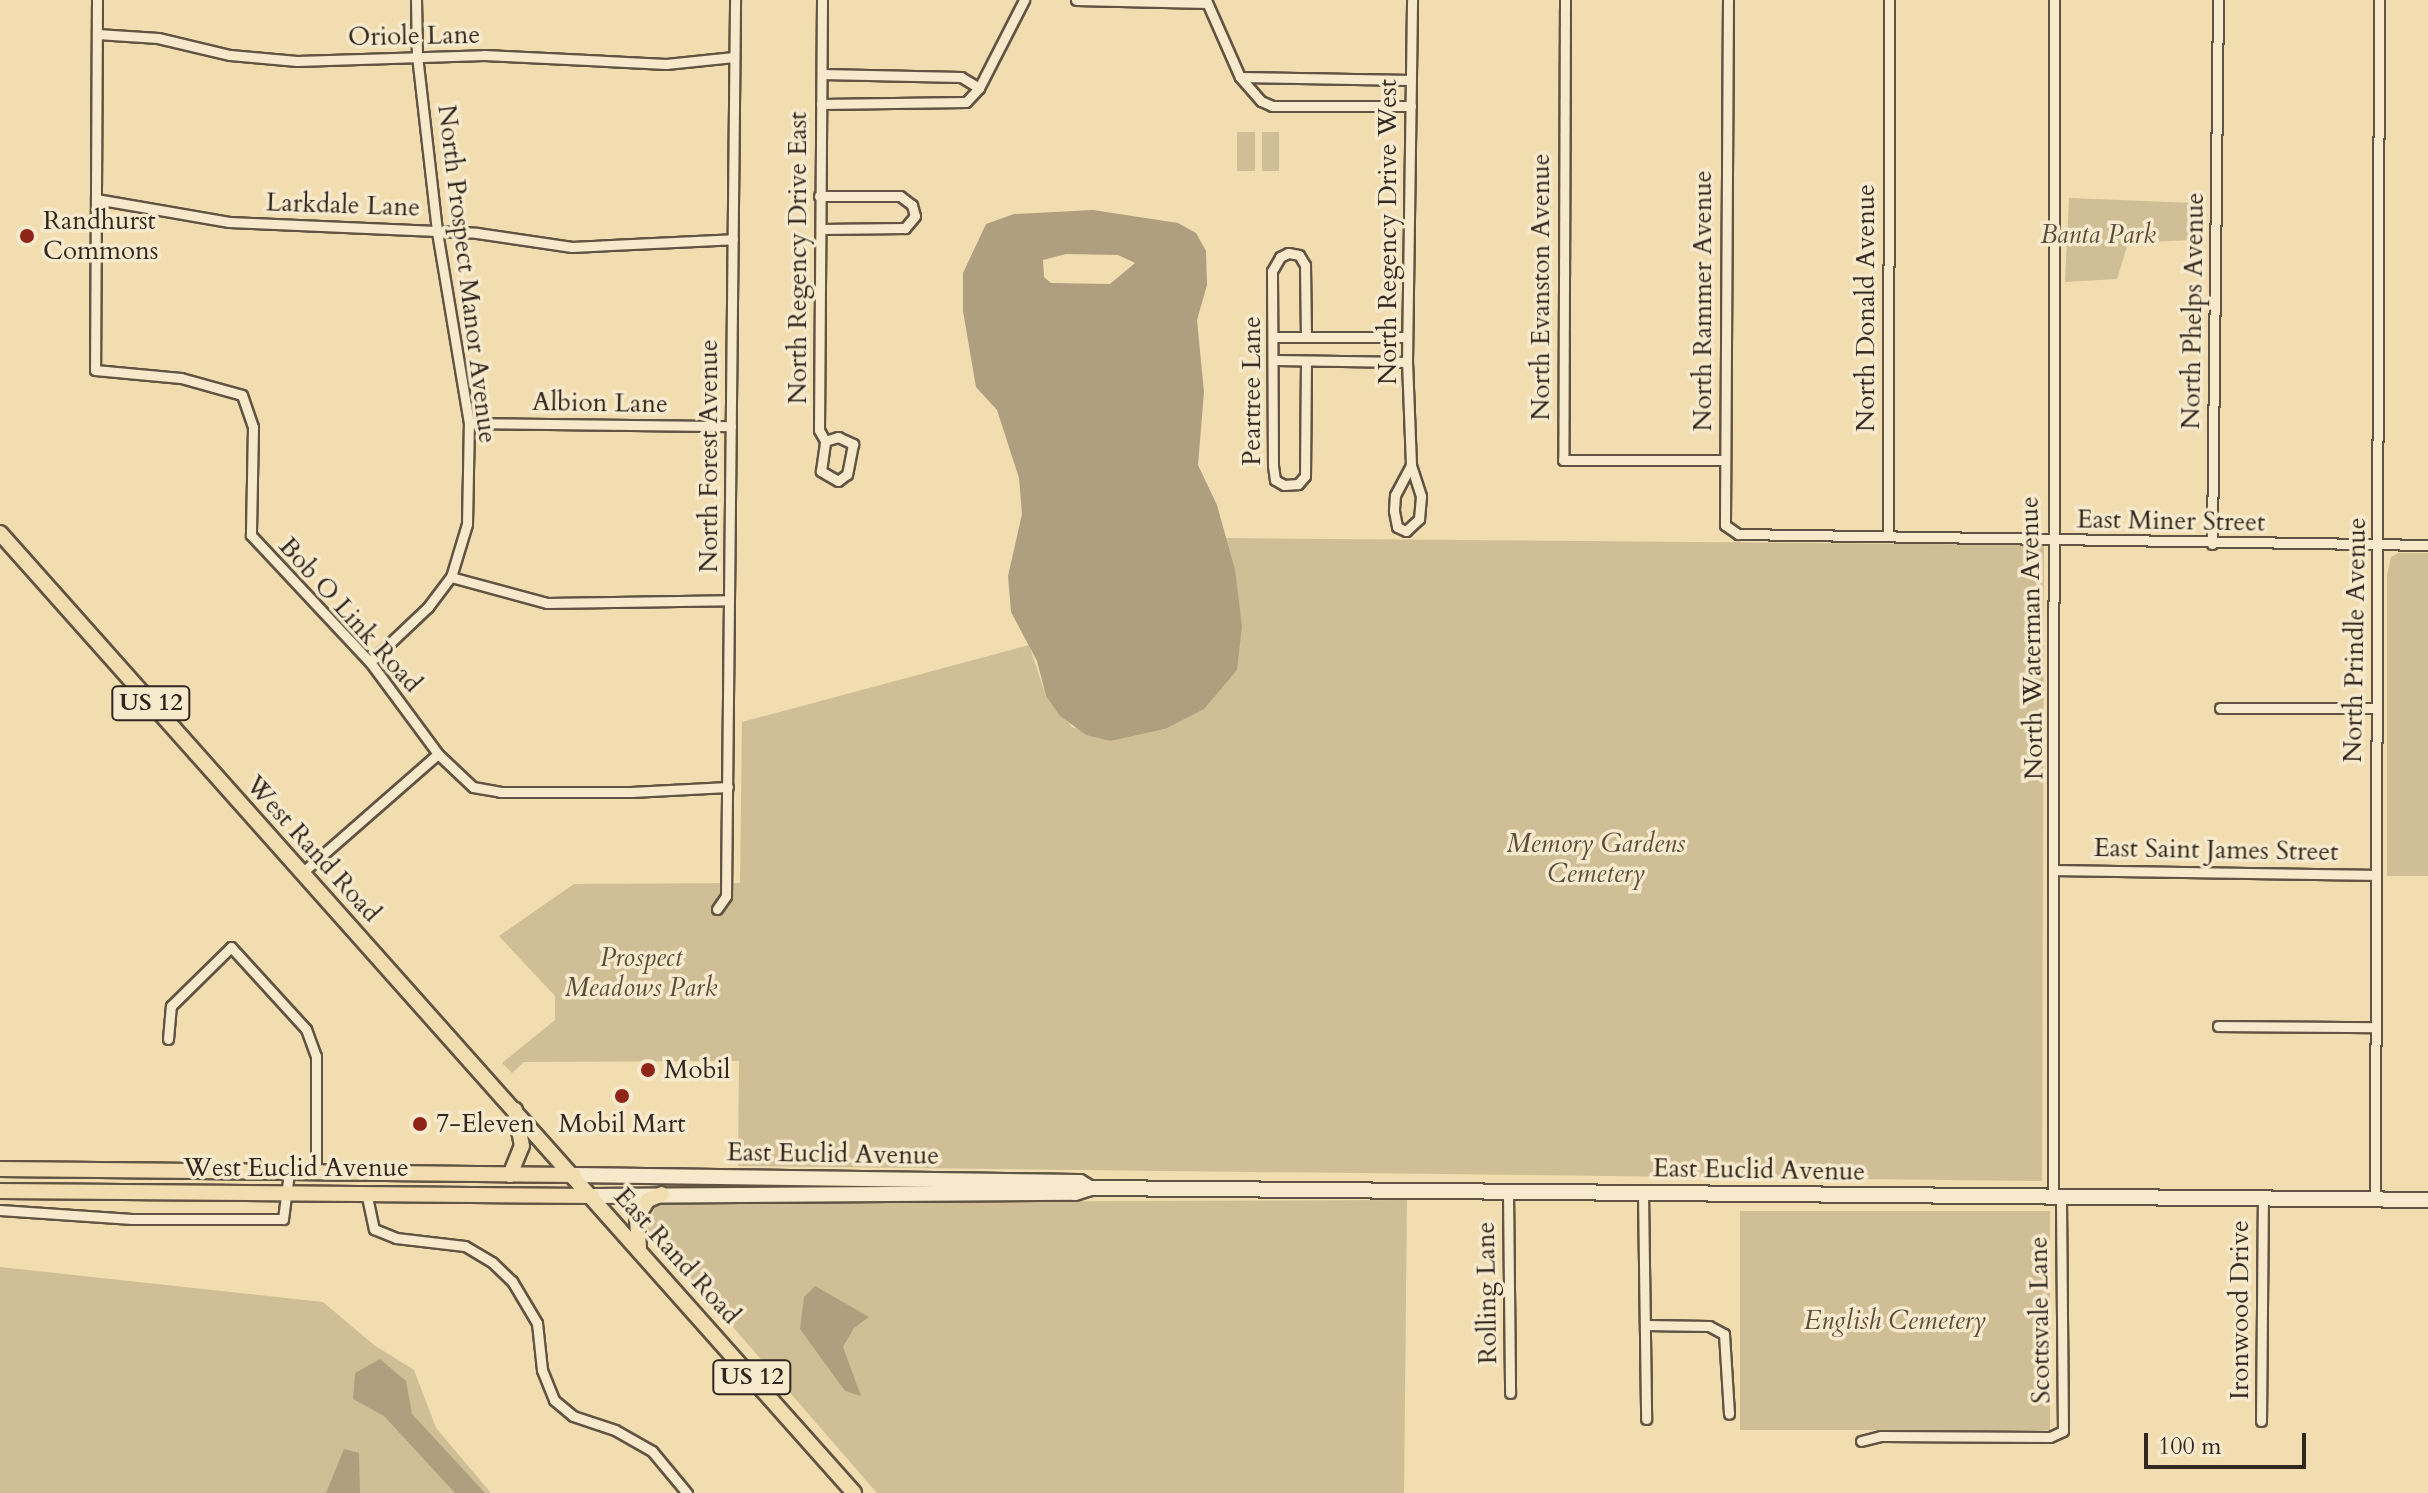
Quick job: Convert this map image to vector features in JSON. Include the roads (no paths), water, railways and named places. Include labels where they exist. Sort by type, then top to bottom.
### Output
[{"type":"main road","name":"West Rand Road","points":[[0,533],[592,1196]]},
{"type":"main road","points":[[510,1175],[522,1146],[515,1110]]},
{"type":"main road","name":"West Euclid Avenue","points":[[0,1169],[574,1175]]},
{"type":"main road","name":"East Euclid Avenue","points":[[574,1175],[1080,1182],[1090,1188]]},
{"type":"main road","name":"East Euclid Avenue","points":[[592,1196],[1075,1193],[1090,1188],[2428,1200]]},
{"type":"main road","name":"West Euclid Avenue","points":[[0,1191],[592,1196]]},
{"type":"main road","points":[[639,1249],[637,1218],[648,1200],[662,1194]]},
{"type":"main road","name":"East Rand Road","points":[[592,1196],[854,1493]]},
{"type":"street","points":[[96,199],[97,0]]},
{"type":"street","name":"North Prospect Manor Avenue","points":[[370,662],[428,607],[451,577],[467,524],[469,423],[437,231],[417,56],[416,0]]},
{"type":"street","name":"North Forest Avenue","points":[[717,909],[726,896],[735,0]]},
{"type":"street","name":"North Regency Drive East","points":[[822,0],[819,430],[825,441],[821,471],[838,481],[847,474],[855,450],[846,438],[825,441]]},
{"type":"street","points":[[821,104],[948,106],[966,102],[979,88],[1024,0]]},
{"type":"street","points":[[1076,0],[1207,1],[1251,95],[1272,106],[1411,106]]},
{"type":"street","name":"North Regency Drive West","points":[[1411,465],[1395,495],[1397,527],[1406,531],[1419,519],[1421,496],[1411,465],[1407,362],[1412,0]]},
{"type":"street","name":"North Evanston Avenue","points":[[1565,0],[1563,460],[1724,460]]},
{"type":"street","name":"North Rammer Avenue","points":[[1725,525],[1728,0]]},
{"type":"street","name":"North Donald Avenue","points":[[1888,536],[1889,0]]},
{"type":"street","name":"North Waterman Avenue","points":[[2054,0],[2057,1197]]},
{"type":"street","name":"North Phelps Avenue","points":[[2212,544],[2218,0]]},
{"type":"street","name":"North Prindle Avenue","points":[[2375,1200],[2379,0]]},
{"type":"street","name":"Oriole Lane","points":[[97,34],[158,38],[230,55],[297,61],[417,56],[666,64],[734,57]]},
{"type":"street","points":[[822,74],[961,77],[979,88]]},
{"type":"street","points":[[1240,77],[1411,80]]},
{"type":"street","points":[[819,196],[900,196],[912,205],[915,216],[905,228],[821,229]]},
{"type":"street","name":"Larkdale Lane","points":[[96,199],[229,222],[437,231],[572,247],[733,239]]},
{"type":"street","name":"Bob O Link Road","points":[[96,199],[95,370],[181,378],[242,395],[253,427],[251,535],[370,662],[438,754],[473,787],[500,792],[728,787]]},
{"type":"street","name":"Peartree Lane","points":[[1306,337],[1305,265],[1299,255],[1288,253],[1280,257],[1272,271],[1276,360],[1273,466],[1275,480],[1284,485],[1298,484],[1305,476],[1306,361]]},
{"type":"street","points":[[1275,337],[1407,337]]},
{"type":"street","points":[[1276,360],[1407,362]]},
{"type":"street","name":"Albion Lane","points":[[469,423],[731,426]]},
{"type":"street","name":"East Miner Street","points":[[1725,525],[1738,534],[2212,544],[2428,545]]},
{"type":"street","points":[[451,577],[547,603],[729,600]]},
{"type":"street","points":[[2220,708],[2375,708]]},
{"type":"street","points":[[303,872],[438,754]]},
{"type":"street","name":"East Saint James Street","points":[[2056,870],[2376,875]]},
{"type":"street","points":[[168,1039],[171,1006],[231,947],[306,1029],[316,1056],[316,1173]]},
{"type":"street","points":[[2218,1026],[2376,1027]]},
{"type":"street","points":[[0,1210],[132,1219],[283,1219],[289,1192],[289,1173]]},
{"type":"street","points":[[366,1192],[374,1229],[396,1238],[465,1246],[492,1262],[512,1281],[537,1323],[542,1370],[554,1400],[573,1416],[615,1430],[652,1451],[687,1493]]},
{"type":"street","name":"Rolling Lane","points":[[1508,1192],[1510,1393]]},
{"type":"street","points":[[1643,1193],[1646,1419]]},
{"type":"street","name":"Scottsvale Lane","points":[[1861,1441],[1881,1436],[2050,1437],[2063,1431],[2057,1197]]},
{"type":"street","name":"Ironwood Drive","points":[[2261,1421],[2263,1199]]},
{"type":"street","points":[[1645,1325],[1709,1326],[1724,1334],[1729,1414]]},
{"type":"place","name":"Randhurst Commons","points":[[27,236]]},
{"type":"place","name":"Mobil","points":[[648,1070]]},
{"type":"place","name":"Mobil Mart","points":[[622,1096]]},
{"type":"place","name":"7-Eleven","points":[[420,1124]]},
{"type":"park label","name":"Banta Park","points":[[2098,235]]},
{"type":"park label","name":"Memory Gardens Cemetery","points":[[1596,859]]},
{"type":"park label","name":"Prospect Meadows Park","points":[[641,973]]},
{"type":"park label","name":"English Cemetery","points":[[1895,1321]]}]
